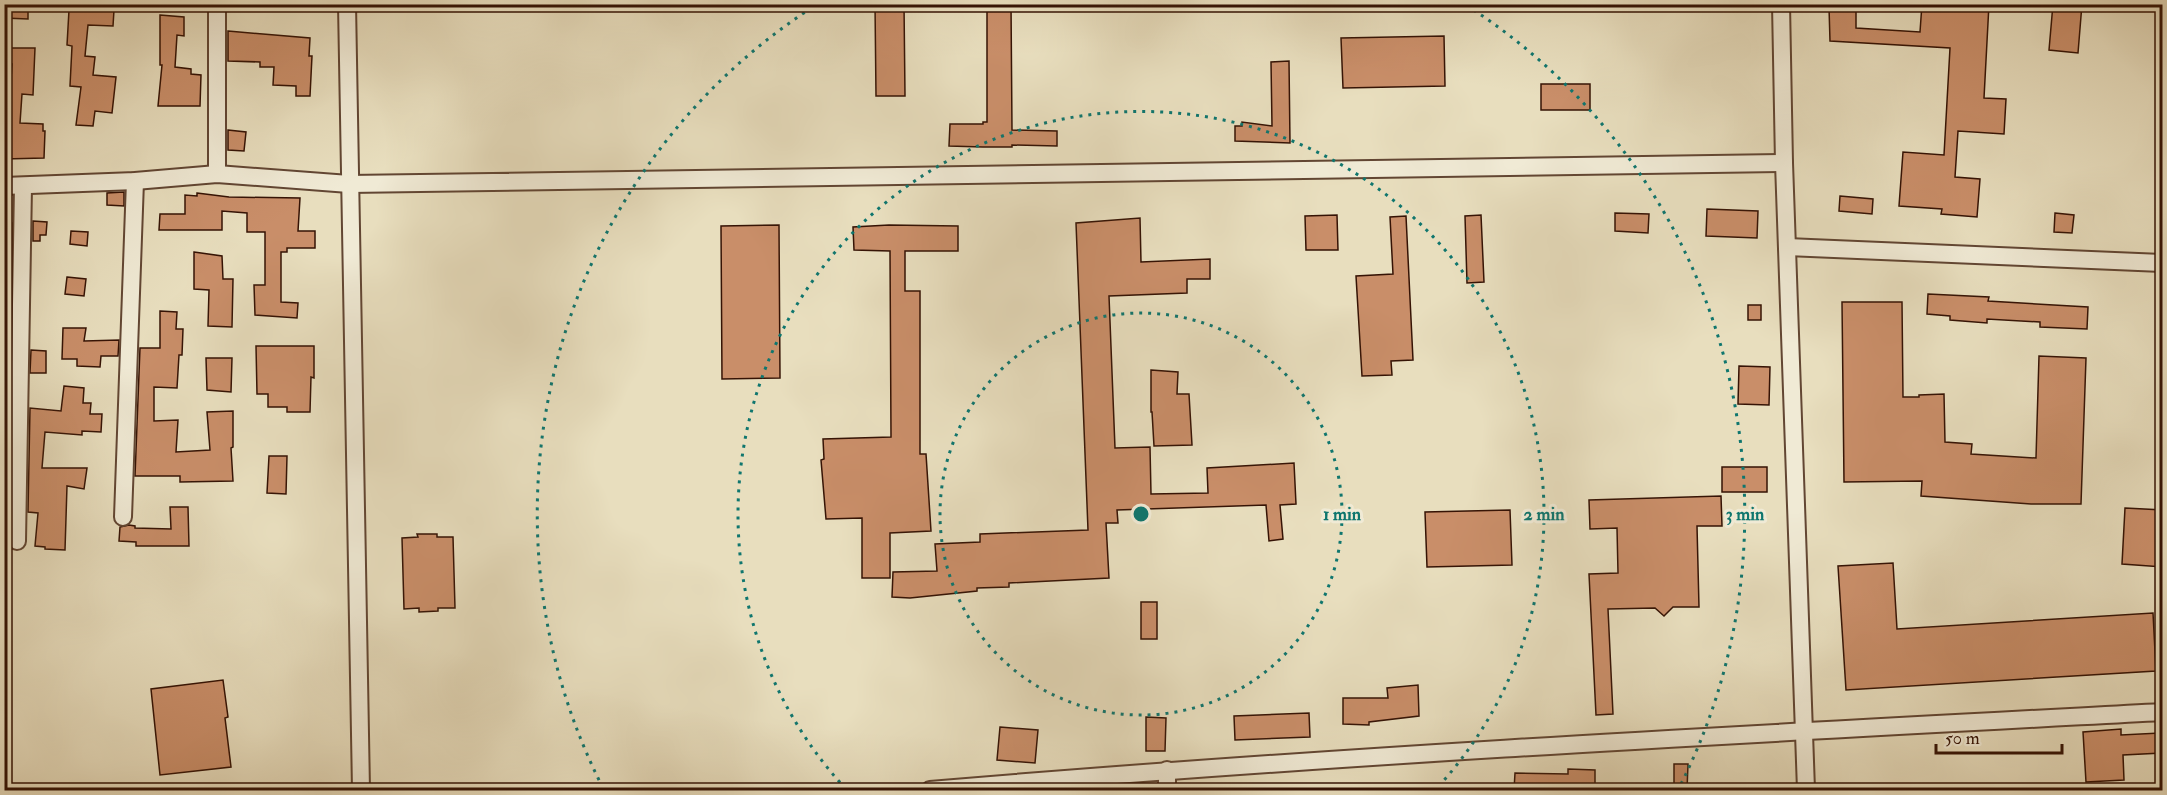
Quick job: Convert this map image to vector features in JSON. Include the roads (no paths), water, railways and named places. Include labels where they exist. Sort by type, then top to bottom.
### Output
[{"type":"street","points":[[217,4],[217,174]]},
{"type":"street","points":[[347,4],[362,790]]},
{"type":"street","points":[[1781,4],[1784,164],[1806,790]]},
{"type":"street","points":[[4,186],[135,181],[217,174],[350,184],[1784,164]]},
{"type":"street","points":[[123,517],[135,181]]},
{"type":"street","points":[[17,541],[23,186]]},
{"type":"street","points":[[1787,247],[2163,263]]},
{"type":"street","points":[[930,790],[1167,770],[1804,731],[2163,712]]},
{"type":"street","points":[[1167,770],[1167,790]]}]
